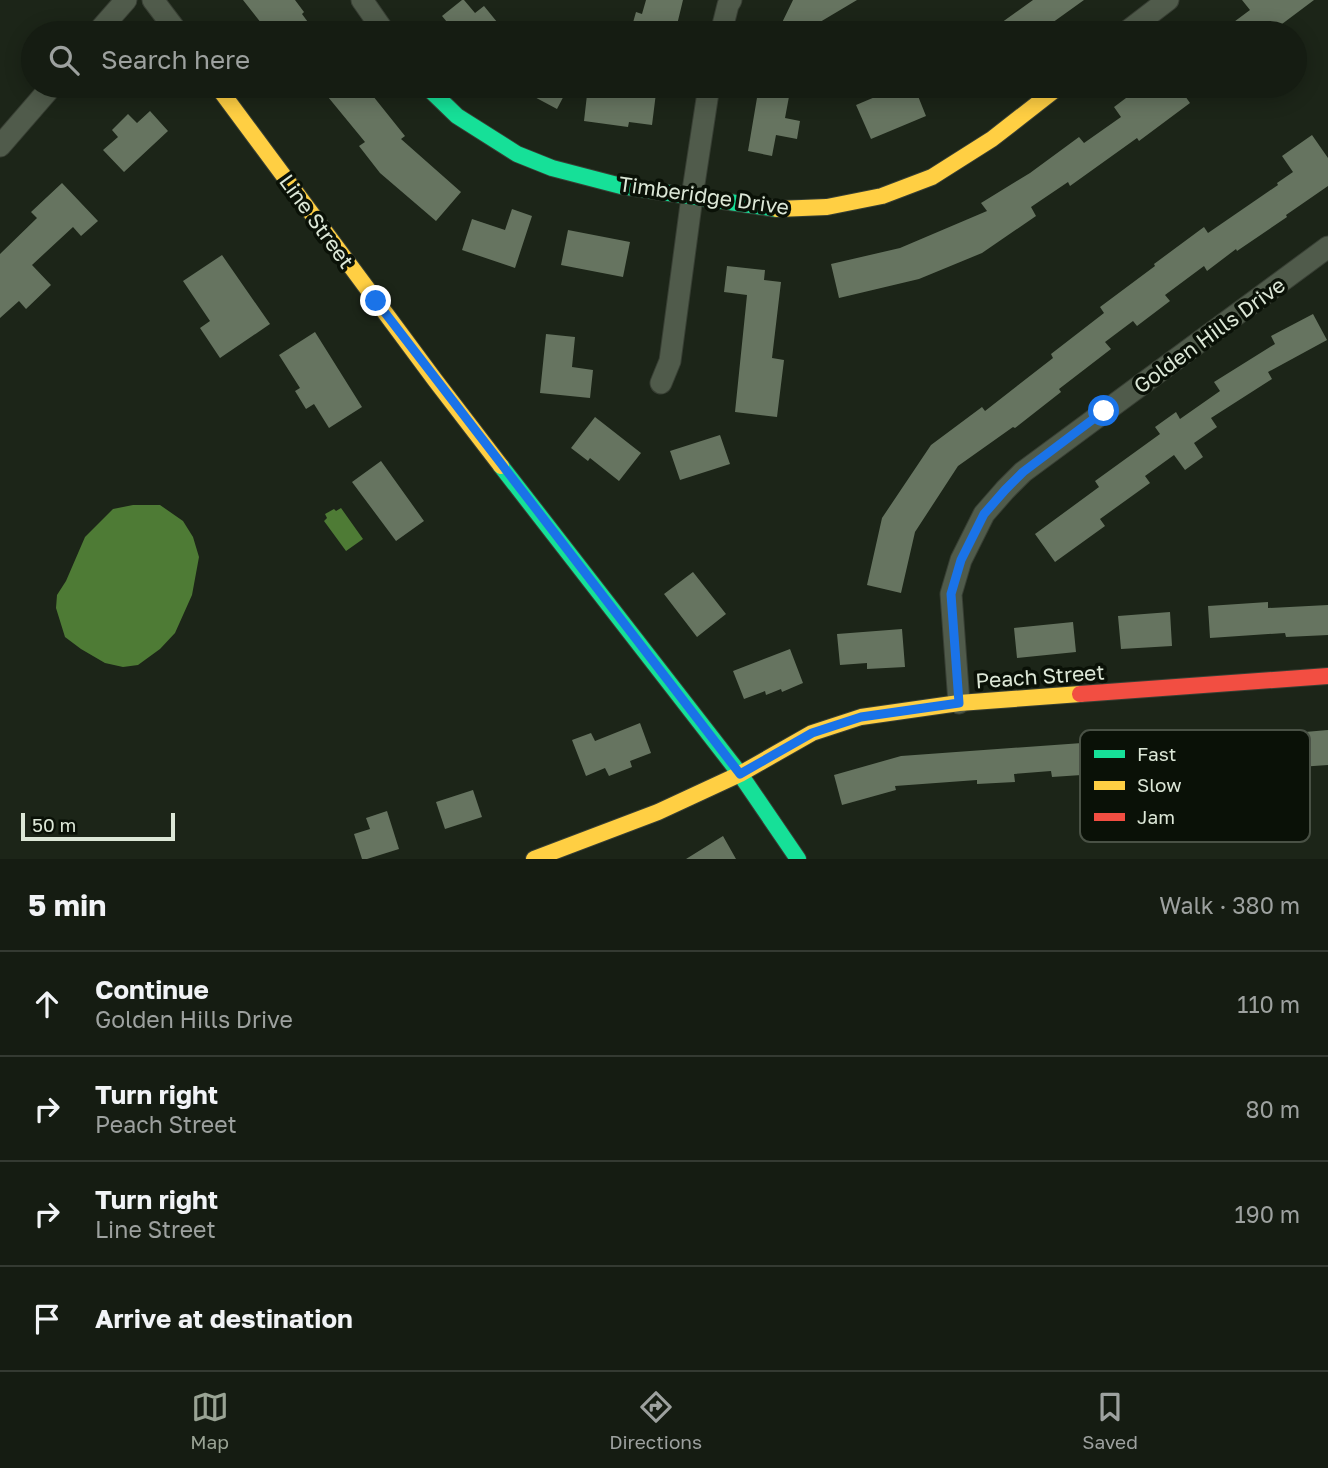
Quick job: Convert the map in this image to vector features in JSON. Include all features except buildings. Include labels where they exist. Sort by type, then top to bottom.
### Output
[{"type":"street","points":[[108,21],[126,0]]},
{"type":"street","points":[[153,0],[169,21]]},
{"type":"street","points":[[362,0],[377,21]]},
{"type":"street","points":[[725,21],[731,0]]},
{"type":"street","points":[[1141,21],[1168,0]]},
{"type":"street","points":[[0,146],[42,98]]},
{"type":"street","name":"Line Street","points":[[226,98],[435,380],[740,774],[798,859]]},
{"type":"street","name":"Timberidge Drive","points":[[438,98],[457,116],[517,154],[552,168],[621,186],[781,210],[827,207],[883,196],[943,171],[992,139],[1045,98]]},
{"type":"street","points":[[661,383],[670,361],[707,98]]},
{"type":"street","name":"Golden Hills Drive","points":[[959,703],[951,594],[961,560],[984,514],[1023,472],[1328,247]]},
{"type":"street","name":"Peach Street","points":[[534,859],[658,812],[740,774],[812,733],[861,717],[959,703],[1328,676]]},
{"type":"shaded area","points":[[133,505],[160,505],[183,521],[193,537],[199,557],[192,595],[175,633],[160,649],[138,665],[123,667],[105,663],[65,637],[56,608],[57,595],[85,537],[113,509]]},
{"type":"shaded area","points":[[341,508],[363,539],[346,551],[324,521],[327,518],[325,514]]},
{"type":"traffic: fast","points":[[438,98],[457,116],[517,154],[552,168],[621,186],[777,209]]},
{"type":"traffic: fast","points":[[501,466],[740,774],[798,859]]},
{"type":"traffic: slow","points":[[226,98],[501,466]]},
{"type":"traffic: slow","points":[[777,209],[827,207],[882,196],[932,177],[992,139],[1045,98]]},
{"type":"traffic: slow","points":[[534,859],[658,812],[740,774],[812,733],[861,717],[959,703],[1080,694]]},
{"type":"traffic: jam","points":[[1080,694],[1328,676]]},
{"type":"route","points":[[376,301],[740,774],[812,733],[861,717],[959,703],[951,594],[961,560],[984,514],[1005,490],[1023,472],[1104,411]]}]
